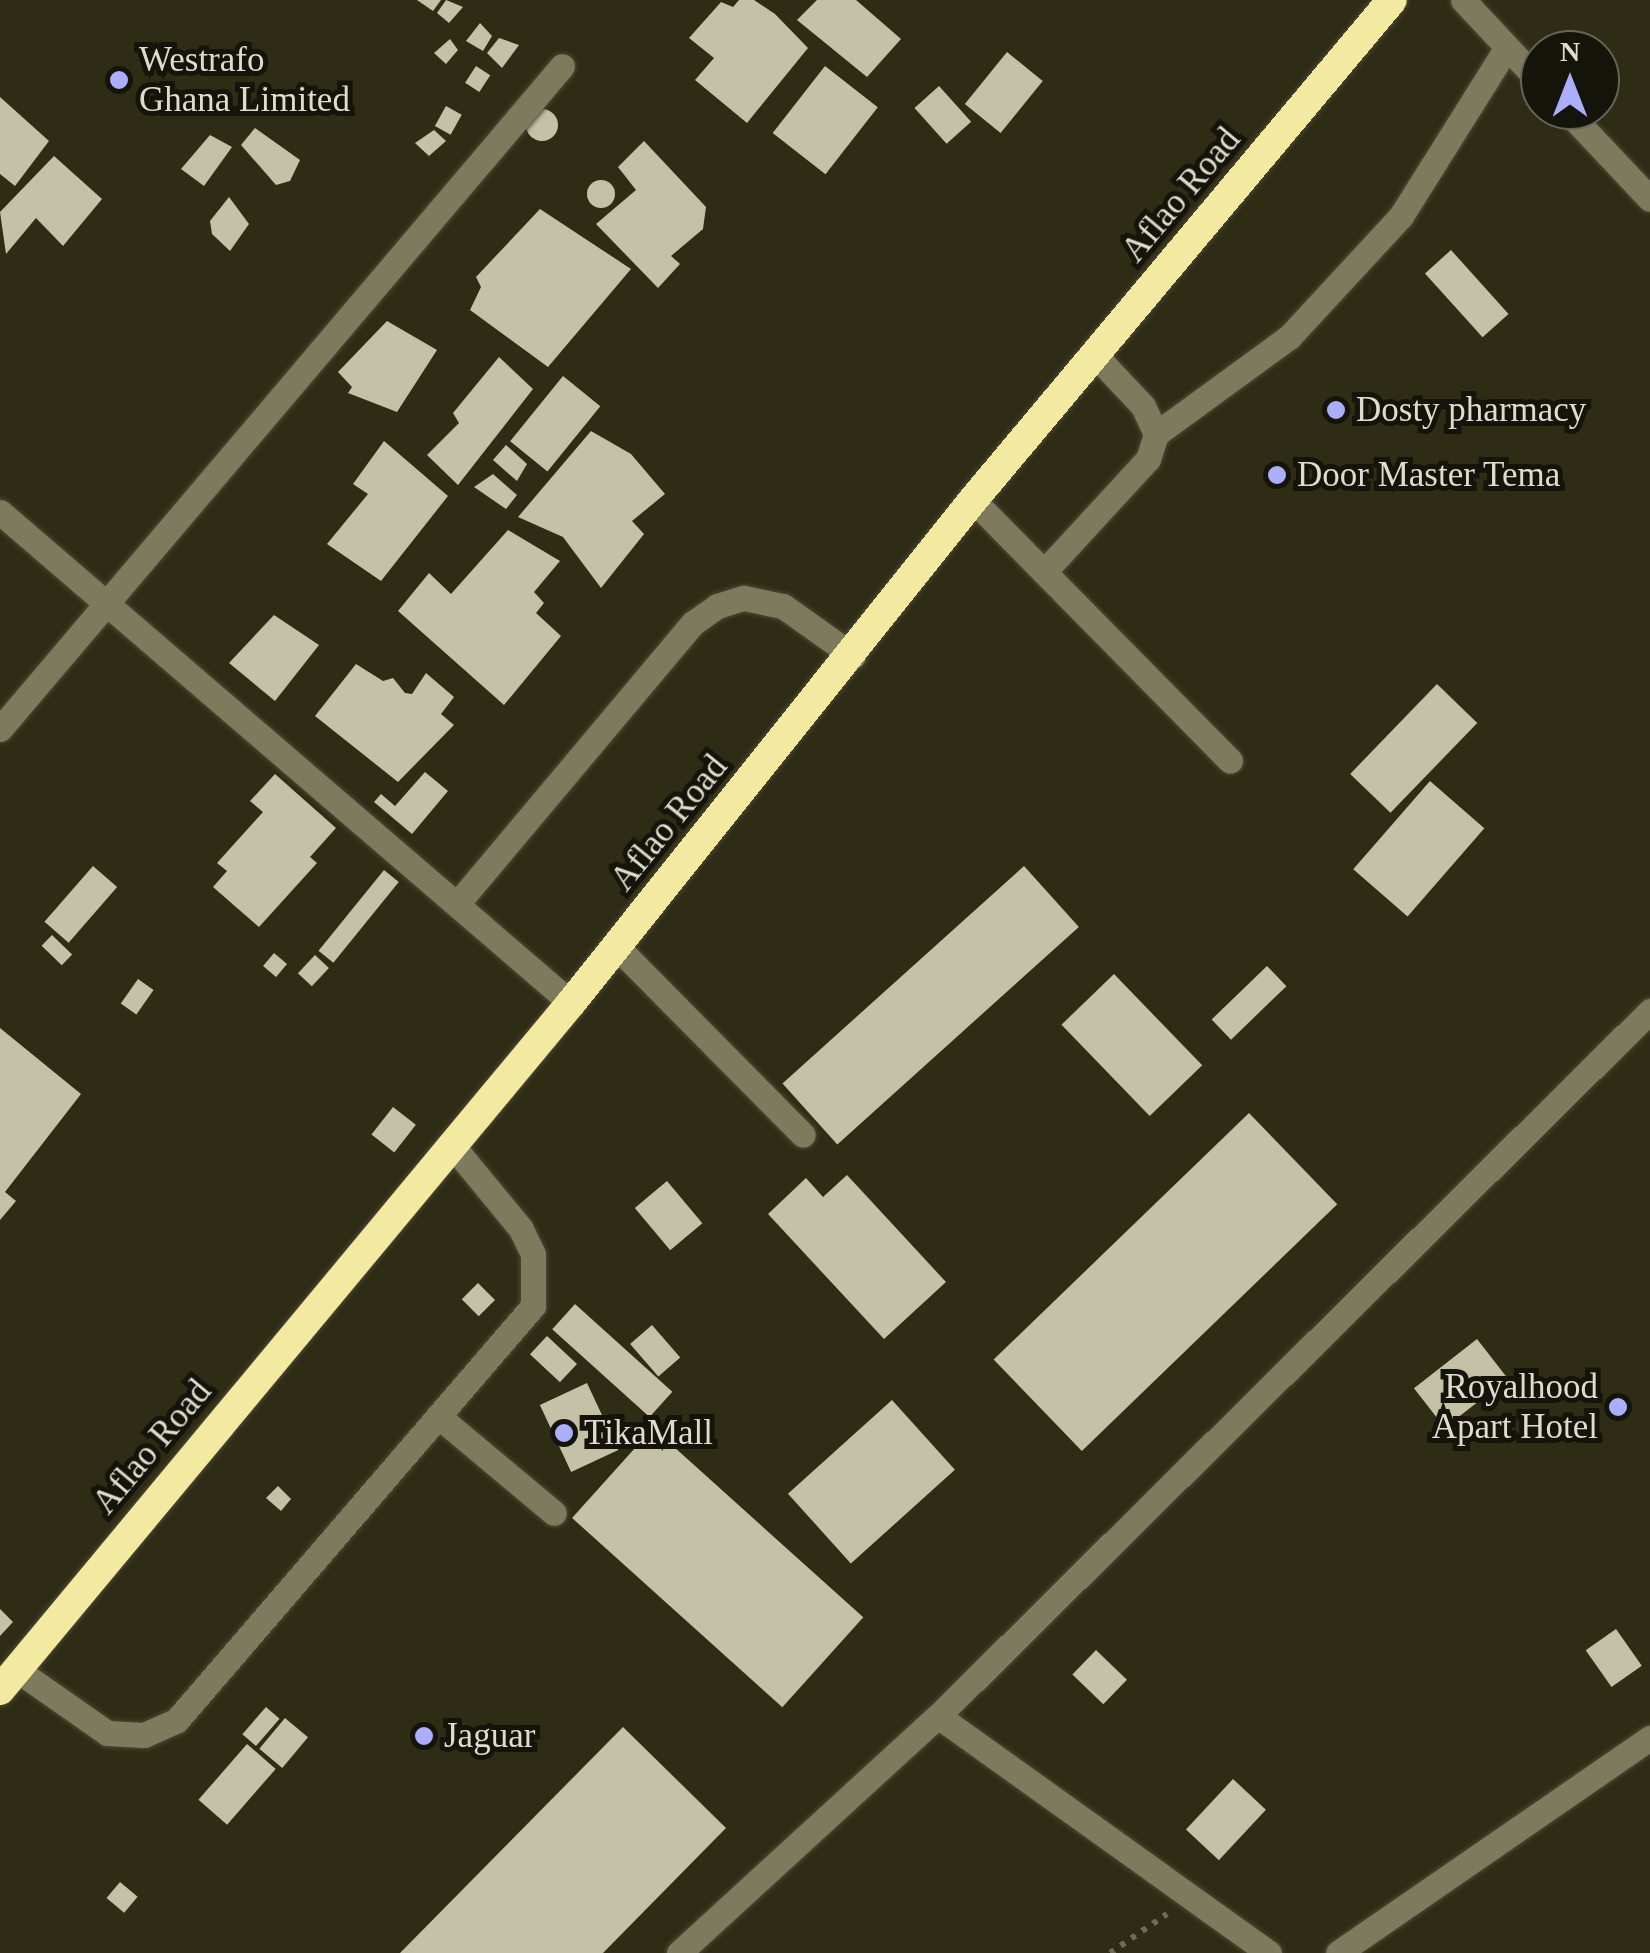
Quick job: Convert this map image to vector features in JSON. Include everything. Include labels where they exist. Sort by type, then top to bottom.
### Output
[{"type":"highway","name":"Aflao Road","points":[[8,1680],[617,947],[853,656],[973,500],[1392,0]]},
{"type":"street","points":[[1463,0],[1520,61]]},
{"type":"street","points":[[1044,572],[1148,458],[1156,434],[1289,337],[1402,216],[1507,47]]},
{"type":"street","points":[[0,729],[562,66]]},
{"type":"street","points":[[1585,130],[1650,199]]},
{"type":"street","points":[[1096,356],[1143,406],[1156,434]]},
{"type":"street","points":[[973,500],[1230,761]]},
{"type":"street","points":[[0,512],[571,1003]]},
{"type":"street","points":[[457,904],[693,623],[717,606],[744,598],[783,606],[853,656]]},
{"type":"street","points":[[617,947],[802,1136]]},
{"type":"street","points":[[678,1953],[938,1716],[1650,1012]]},
{"type":"street","points":[[8,1680],[107,1733],[144,1734],[177,1720],[532,1306],[535,1278],[521,1229],[452,1144]]},
{"type":"street","points":[[438,1416],[554,1513]]},
{"type":"street","points":[[938,1716],[1269,1953]]},
{"type":"street","points":[[1338,1953],[1650,1738]]},
{"type":"path","points":[[1110,1953],[1192,1898]]},
{"type":"building","points":[[417,0],[441,0],[433,11]]},
{"type":"building","points":[[446,0],[463,7],[449,23],[437,13]]},
{"type":"building","points":[[739,0],[754,0],[775,14],[808,48],[747,123],[695,80],[714,58],[689,38],[721,2],[733,7]]},
{"type":"building","points":[[817,0],[856,0],[901,39],[867,77],[797,20]]},
{"type":"building","points":[[480,23],[492,36],[483,51],[466,41]]},
{"type":"building","points":[[499,38],[519,45],[502,68],[487,53]]},
{"type":"building","points":[[450,39],[458,50],[446,64],[434,53]]},
{"type":"building","points":[[1007,52],[1043,81],[1001,133],[965,104]]},
{"type":"building","points":[[476,66],[490,75],[479,92],[465,83]]},
{"type":"building","points":[[825,66],[878,107],[825,174],[773,133]]},
{"type":"building","points":[[939,86],[971,122],[947,144],[914,108]]},
{"type":"building","points":[[0,97],[49,141],[15,186],[0,174]]},
{"type":"building","points":[[446,106],[462,115],[451,135],[435,126]]},
{"type":"building","points":[[542,109],[553,114],[558,125],[553,136],[542,141],[531,136],[526,125],[531,114]]},
{"type":"building","points":[[255,128],[300,160],[290,181],[276,185],[241,145]]},
{"type":"building","points":[[434,130],[446,141],[429,156],[415,143]]},
{"type":"building","points":[[210,135],[232,147],[204,186],[181,169]]},
{"type":"building","points":[[644,141],[706,207],[703,229],[671,256],[680,264],[658,288],[596,224],[636,190],[618,167]]},
{"type":"building","points":[[54,156],[102,199],[63,246],[36,218],[6,254],[0,212]]},
{"type":"building","points":[[601,180],[611,184],[615,194],[611,204],[601,208],[591,204],[587,194],[591,184]]},
{"type":"building","points":[[229,197],[249,224],[230,251],[212,234],[210,221]]},
{"type":"building","points":[[540,209],[631,269],[548,367],[470,310],[481,287],[476,277]]},
{"type":"building","points":[[1451,250],[1509,314],[1483,337],[1425,273]]},
{"type":"building","points":[[387,321],[437,350],[397,412],[348,393],[352,387],[338,372]]},
{"type":"building","points":[[499,357],[533,389],[458,485],[427,455],[459,423],[453,413]]},
{"type":"building","points":[[563,376],[600,406],[547,471],[510,441]]},
{"type":"building","points":[[591,431],[631,454],[665,494],[632,521],[644,534],[601,588],[563,537],[518,517]]},
{"type":"building","points":[[384,441],[448,496],[381,581],[327,544],[368,494],[353,484]]},
{"type":"building","points":[[506,445],[527,464],[517,481],[493,460]]},
{"type":"building","points":[[493,474],[517,495],[506,509],[474,487]]},
{"type":"building","points":[[508,530],[560,561],[534,592],[544,603],[536,613],[561,636],[504,705],[398,611],[429,573],[451,594]]},
{"type":"building","points":[[274,615],[319,645],[275,701],[229,663]]},
{"type":"building","points":[[356,664],[383,681],[393,678],[405,693],[412,694],[426,673],[454,697],[441,714],[454,725],[398,782],[315,716]]},
{"type":"building","points":[[1437,684],[1477,723],[1390,813],[1350,774]]},
{"type":"building","points":[[425,772],[448,791],[412,834],[374,802],[381,794],[395,806]]},
{"type":"building","points":[[275,774],[336,828],[310,857],[317,863],[259,927],[213,887],[227,871],[217,863],[263,812],[250,801]]},
{"type":"building","points":[[1430,781],[1484,828],[1408,917],[1353,869]]},
{"type":"building","points":[[93,866],[117,887],[69,943],[44,922]]},
{"type":"building","points":[[1024,866],[1079,927],[837,1144],[782,1083]]},
{"type":"building","points":[[384,870],[399,882],[333,963],[319,951]]},
{"type":"building","points":[[52,935],[72,954],[62,965],[42,946]]},
{"type":"building","points":[[274,953],[287,964],[276,977],[263,966]]},
{"type":"building","points":[[315,955],[329,968],[312,986],[298,973]]},
{"type":"building","points":[[1267,966],[1286,986],[1231,1040],[1212,1019]]},
{"type":"building","points":[[1114,974],[1202,1065],[1150,1116],[1061,1025]]},
{"type":"building","points":[[138,979],[154,990],[136,1014],[121,1004]]},
{"type":"building","points":[[0,1028],[81,1094],[5,1192],[16,1201],[0,1220]]},
{"type":"building","points":[[393,1107],[416,1125],[394,1152],[371,1135]]},
{"type":"building","points":[[1249,1113],[1337,1204],[1082,1451],[994,1360]]},
{"type":"building","points":[[847,1175],[946,1282],[884,1339],[768,1214],[806,1178],[823,1197]]},
{"type":"building","points":[[667,1181],[702,1223],[670,1250],[635,1208]]},
{"type":"building","points":[[478,1283],[495,1300],[479,1316],[462,1299]]},
{"type":"building","points":[[575,1304],[672,1392],[650,1417],[552,1329]]},
{"type":"building","points":[[652,1325],[680,1357],[658,1376],[630,1344]]},
{"type":"building","points":[[547,1336],[577,1364],[560,1382],[530,1354]]},
{"type":"building","points":[[1477,1339],[1508,1378],[1445,1428],[1414,1388]]},
{"type":"building","points":[[587,1383],[618,1450],[571,1472],[540,1405]]},
{"type":"building","points":[[892,1400],[955,1470],[851,1564],[788,1494]]},
{"type":"building","points":[[653,1428],[863,1617],[782,1707],[572,1518]]},
{"type":"building","points":[[278,1486],[291,1499],[281,1511],[266,1498]]},
{"type":"building","points":[[0,1609],[13,1622],[0,1636]]},
{"type":"building","points":[[1616,1629],[1642,1666],[1612,1687],[1586,1650]]},
{"type":"building","points":[[1096,1650],[1127,1680],[1103,1704],[1072,1674]]},
{"type":"building","points":[[266,1707],[280,1719],[256,1746],[242,1734]]},
{"type":"building","points":[[285,1718],[308,1737],[282,1768],[259,1749]]},
{"type":"building","points":[[623,1727],[726,1828],[603,1953],[400,1953]]},
{"type":"building","points":[[247,1744],[276,1769],[227,1825],[198,1800]]},
{"type":"building","points":[[1233,1779],[1266,1810],[1219,1860],[1186,1829]]},
{"type":"building","points":[[120,1882],[138,1897],[124,1913],[107,1898]]},
{"type":"place","name":"Westrafo Ghana Limited","points":[[119,80]]},
{"type":"place","name":"Dosty pharmacy","points":[[1336,410]]},
{"type":"place","name":"Door Master Tema","points":[[1277,475]]},
{"type":"place","name":"Royalhood Apart Hotel","points":[[1618,1407]]},
{"type":"place","name":"TikaMall","points":[[564,1433]]},
{"type":"place","name":"Jaguar","points":[[424,1736]]}]
